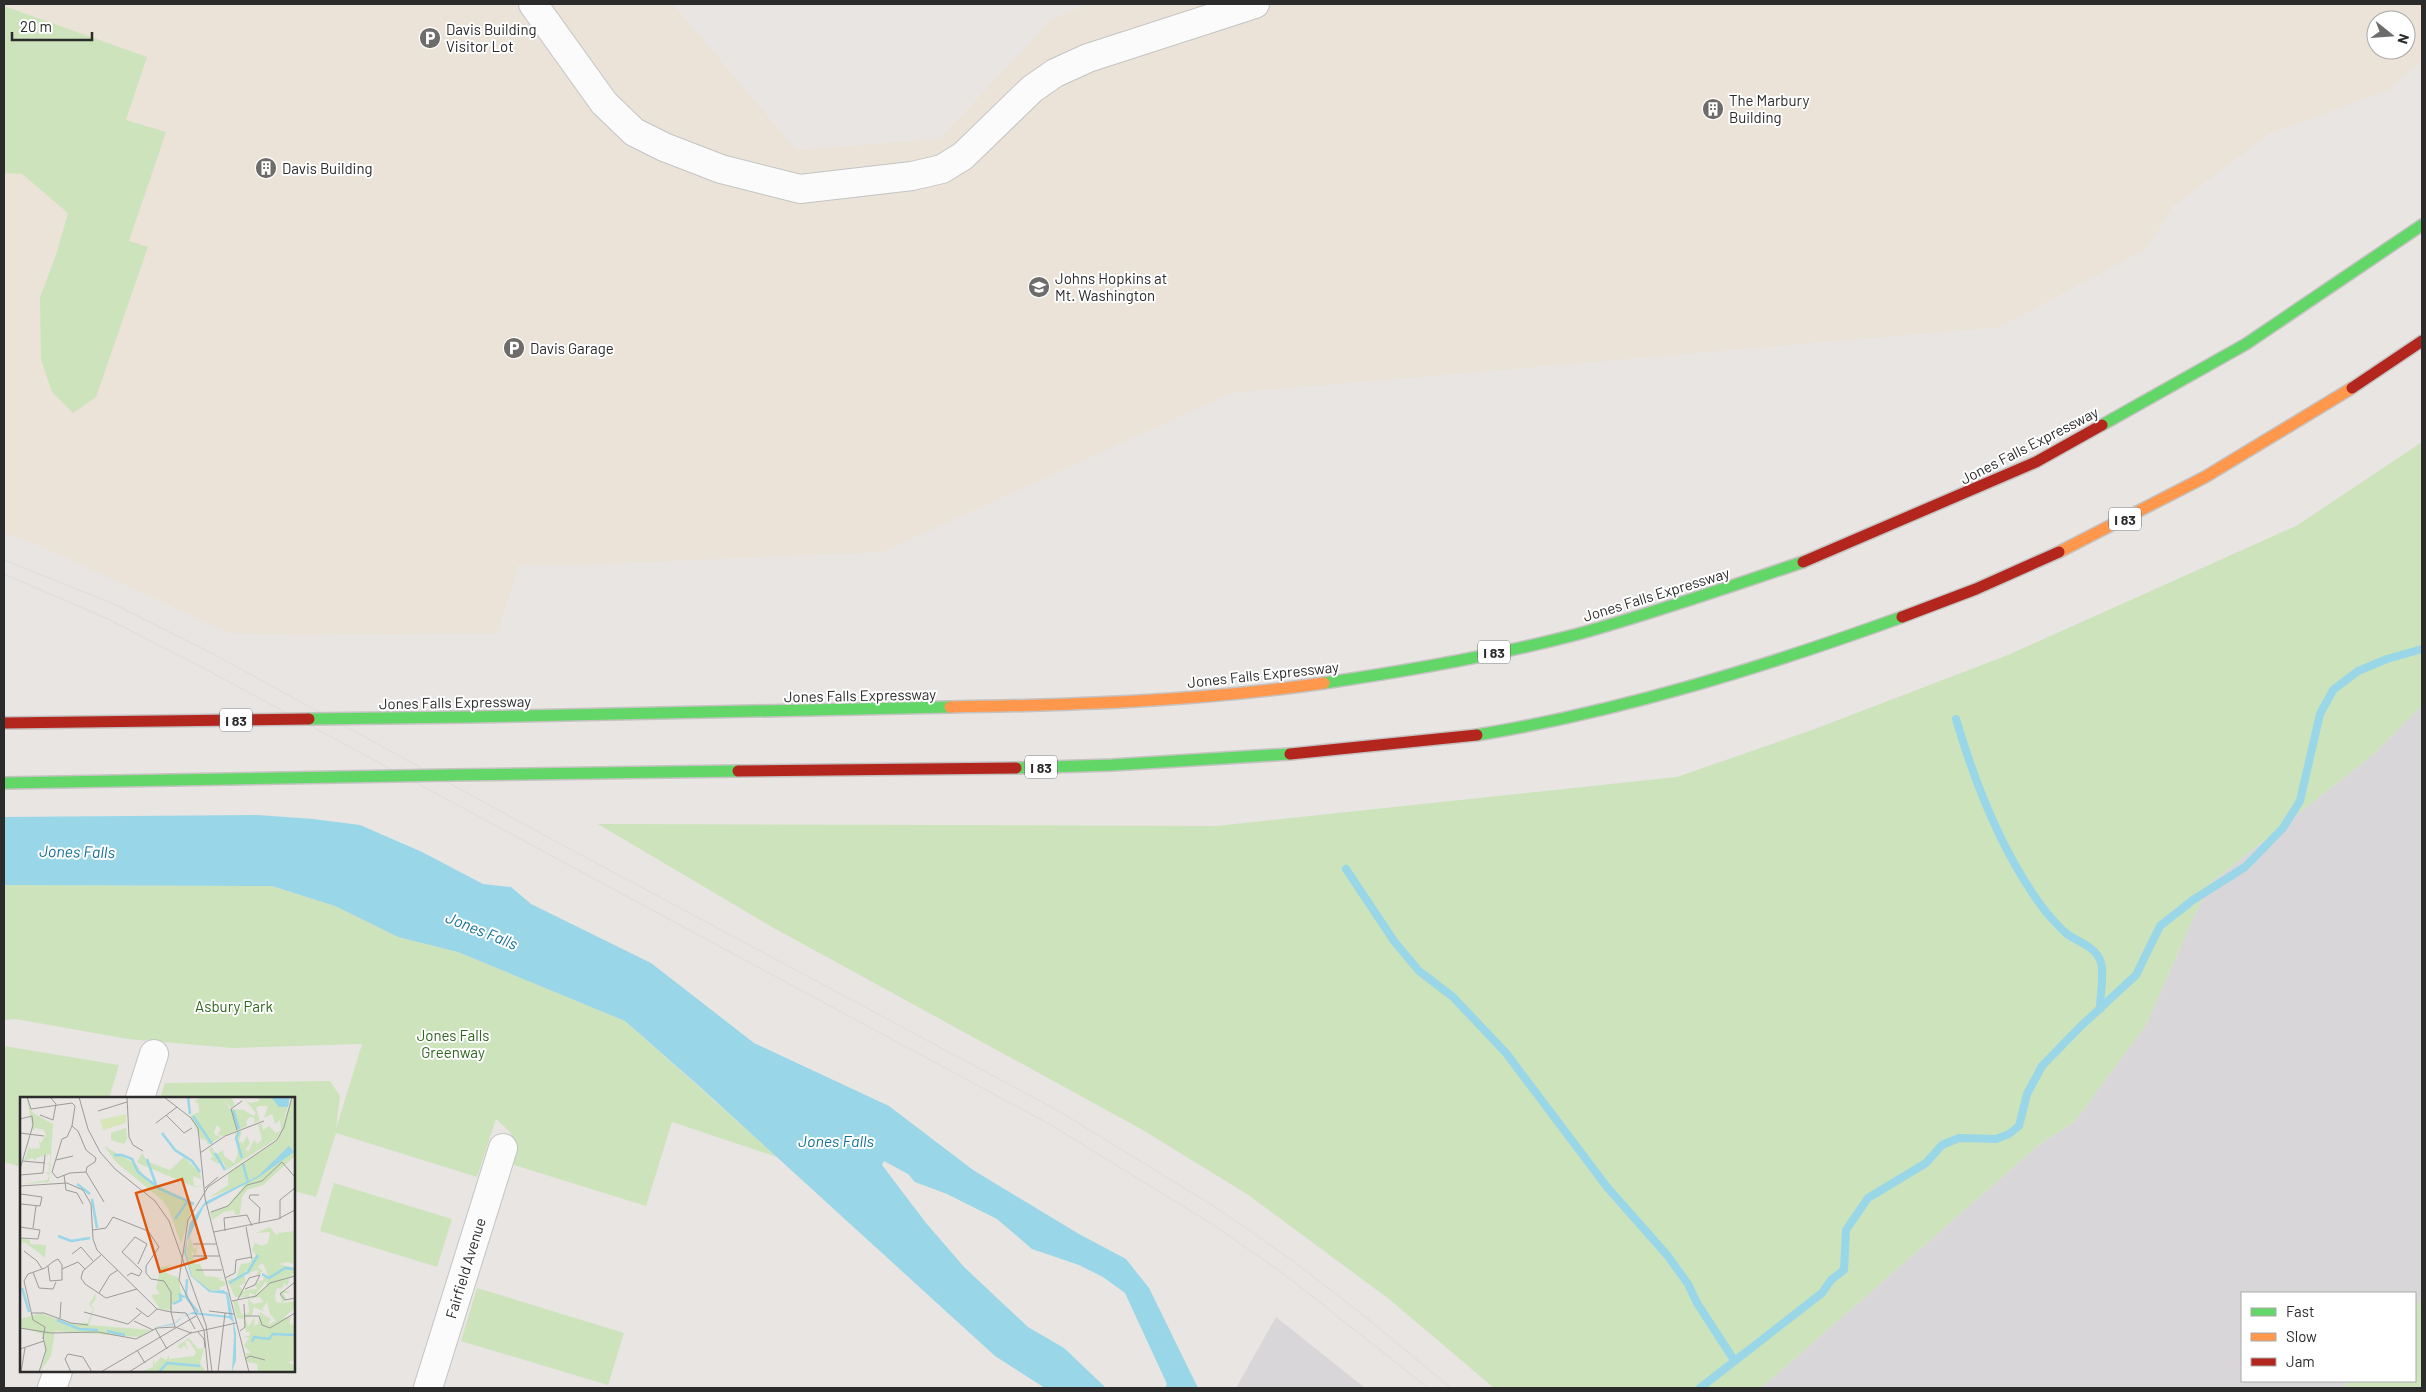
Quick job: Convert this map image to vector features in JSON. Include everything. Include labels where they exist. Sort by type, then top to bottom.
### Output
[{"type":"highway","name":"Jones Falls Expressway","points":[[4,723],[468,717],[1075,705],[1172,700],[1269,691],[1366,678],[1576,634],[1686,602],[1823,555],[2036,462],[2246,344],[2422,224]]},
{"type":"highway","name":"I 83","points":[[4,783],[1076,767],[1173,763],[1278,755],[1477,735],[1592,712],[1712,680],[1852,635],[1976,589],[2086,539],[2187,486],[2294,426],[2422,341]]},
{"type":"street","points":[[533,4],[604,103],[634,132],[664,147],[721,169],[800,189],[912,176],[942,169],[963,156],[1032,89],[1055,73],[1088,58],[1256,4]]},
{"type":"street","points":[[140,1097],[154,1054]]},
{"type":"street","name":"Fairfield Avenue","points":[[428,1388],[503,1148]]},
{"type":"street","points":[[52,1388],[58,1372]]},
{"type":"shaded area","name":"Johns Hopkins at Mt. Washington","points":[[4,4],[673,4],[796,150],[940,139],[1050,21],[1087,4],[2422,4],[2422,60],[2388,90],[2269,134],[2172,207],[2147,248],[2000,327],[1231,393],[882,552],[577,565],[518,565],[498,633],[302,635],[230,633],[34,543],[4,533]]},
{"type":"shaded area","points":[[2422,705],[2422,1299],[2416,1306],[2416,1292],[2241,1292],[2241,1382],[2348,1382],[2342,1388],[1761,1388],[2039,1145],[2075,1121],[2146,1025],[2208,885],[2375,753]]},
{"type":"shaded area","points":[[1276,1317],[1365,1388],[1236,1388]]},
{"type":"green space","points":[[4,6],[147,57],[126,120],[166,132],[129,241],[148,247],[96,397],[73,413],[52,392],[41,360],[40,298],[57,252],[68,213],[22,174],[4,173]]},
{"type":"green space","points":[[2422,442],[2422,705],[2375,753],[2208,885],[2146,1025],[2075,1121],[2039,1145],[1761,1388],[1494,1388],[1389,1299],[1247,1194],[1141,1129],[772,927],[598,824],[1216,826],[1677,777],[1812,730],[2008,655],[2296,526]]},
{"type":"green space","points":[[4,885],[272,886],[335,906],[398,937],[458,952],[625,1021],[777,1157],[672,1122],[646,1206],[514,1165],[511,1133],[496,1119],[477,1177],[336,1133],[316,1197],[295,1191],[295,1097],[160,1097],[165,1083],[330,1081],[340,1096],[336,1129],[362,1044],[233,1048],[128,1039],[16,1019],[4,1020]]},
{"type":"green space","points":[[4,1046],[119,1065],[109,1097],[20,1097],[20,1167],[4,1162]]},
{"type":"green space","points":[[334,1183],[452,1219],[437,1267],[320,1231]]},
{"type":"green space","points":[[477,1288],[624,1333],[608,1385],[461,1341]]},
{"type":"green space","points":[[2422,1299],[2422,1388],[2342,1388],[2348,1382],[2416,1382],[2416,1306]]},
{"type":"water","name":"Jones Falls","points":[[258,815],[360,825],[422,852],[483,884],[511,887],[531,904],[651,963],[754,1043],[889,1106],[973,1170],[1079,1234],[1126,1259],[1149,1288],[1198,1388],[1165,1388],[1167,1384],[1125,1293],[1103,1277],[1079,1265],[1032,1249],[997,1219],[947,1194],[915,1182],[908,1174],[884,1161],[882,1165],[926,1223],[964,1267],[1028,1327],[1064,1348],[1106,1388],[1045,1388],[995,1356],[625,1021],[458,952],[398,937],[335,906],[272,886],[4,885],[4,817]]},
{"type":"waterway","points":[[1700,1388],[1822,1293],[1831,1280],[1844,1270],[1846,1230],[1868,1198],[1926,1163],[1942,1145],[1959,1138],[1996,1139],[2009,1134],[2019,1126],[2027,1094],[2042,1066],[2080,1027],[2136,975],[2160,926],[2193,900],[2245,867],[2283,828],[2300,801],[2320,714],[2333,690],[2358,671],[2387,659],[2422,649]]},
{"type":"waterway","points":[[1956,719],[1972,770],[1992,820],[2017,868],[2053,920],[2067,934],[2094,951],[2100,960],[2102,977],[2100,1009]]},
{"type":"waterway","points":[[1346,869],[1394,941],[1419,971],[1453,997],[1506,1053],[1607,1187],[1667,1255],[1688,1284],[1697,1303],[1734,1360]]},
{"type":"tram line","points":[[4,560],[114,604],[215,655],[542,834],[1057,1110],[1220,1210],[1293,1261],[1367,1318],[1451,1388]]},
{"type":"tram line","points":[[4,574],[108,619],[207,670],[1051,1125],[1212,1224],[1284,1274],[1428,1388]]},
{"type":"traffic: fast","points":[[2102,425],[2246,344],[2422,225]]},
{"type":"traffic: fast","points":[[1324,683],[1452,662],[1578,634],[1663,609],[1803,562]]},
{"type":"traffic: fast","points":[[1477,735],[1585,713],[1692,686],[1798,653],[1902,617]]},
{"type":"traffic: fast","points":[[468,717],[950,707]]},
{"type":"traffic: fast","points":[[309,719],[468,717]]},
{"type":"traffic: fast","points":[[1016,768],[1112,765],[1290,754]]},
{"type":"traffic: fast","points":[[451,775],[738,771]]},
{"type":"traffic: fast","points":[[4,783],[451,775]]},
{"type":"traffic: slow","points":[[2059,552],[2205,477],[2352,388]]},
{"type":"traffic: slow","points":[[950,707],[1044,705],[1185,698],[1324,683]]},
{"type":"traffic: jam","points":[[2352,388],[2422,341]]},
{"type":"traffic: jam","points":[[1803,562],[2036,462],[2102,425]]},
{"type":"traffic: jam","points":[[1902,617],[1976,589],[2059,552]]},
{"type":"traffic: jam","points":[[4,723],[309,719]]},
{"type":"traffic: jam","points":[[1290,754],[1477,735]]},
{"type":"traffic: jam","points":[[738,771],[1016,768]]},
{"type":"place","name":"Davis Building Visitor Lot","points":[[430,38]]},
{"type":"place","name":"The Marbury Building","points":[[1713,109]]},
{"type":"place","name":"Davis Building","points":[[266,168]]},
{"type":"place","name":"Johns Hopkins at Mt. Washington","points":[[1039,287]]},
{"type":"place","name":"Davis Garage","points":[[514,348]]},
{"type":"park label","name":"Asbury Park","points":[[234,1006]]},
{"type":"park label","name":"Jones Falls Greenway","points":[[453,1044]]}]
